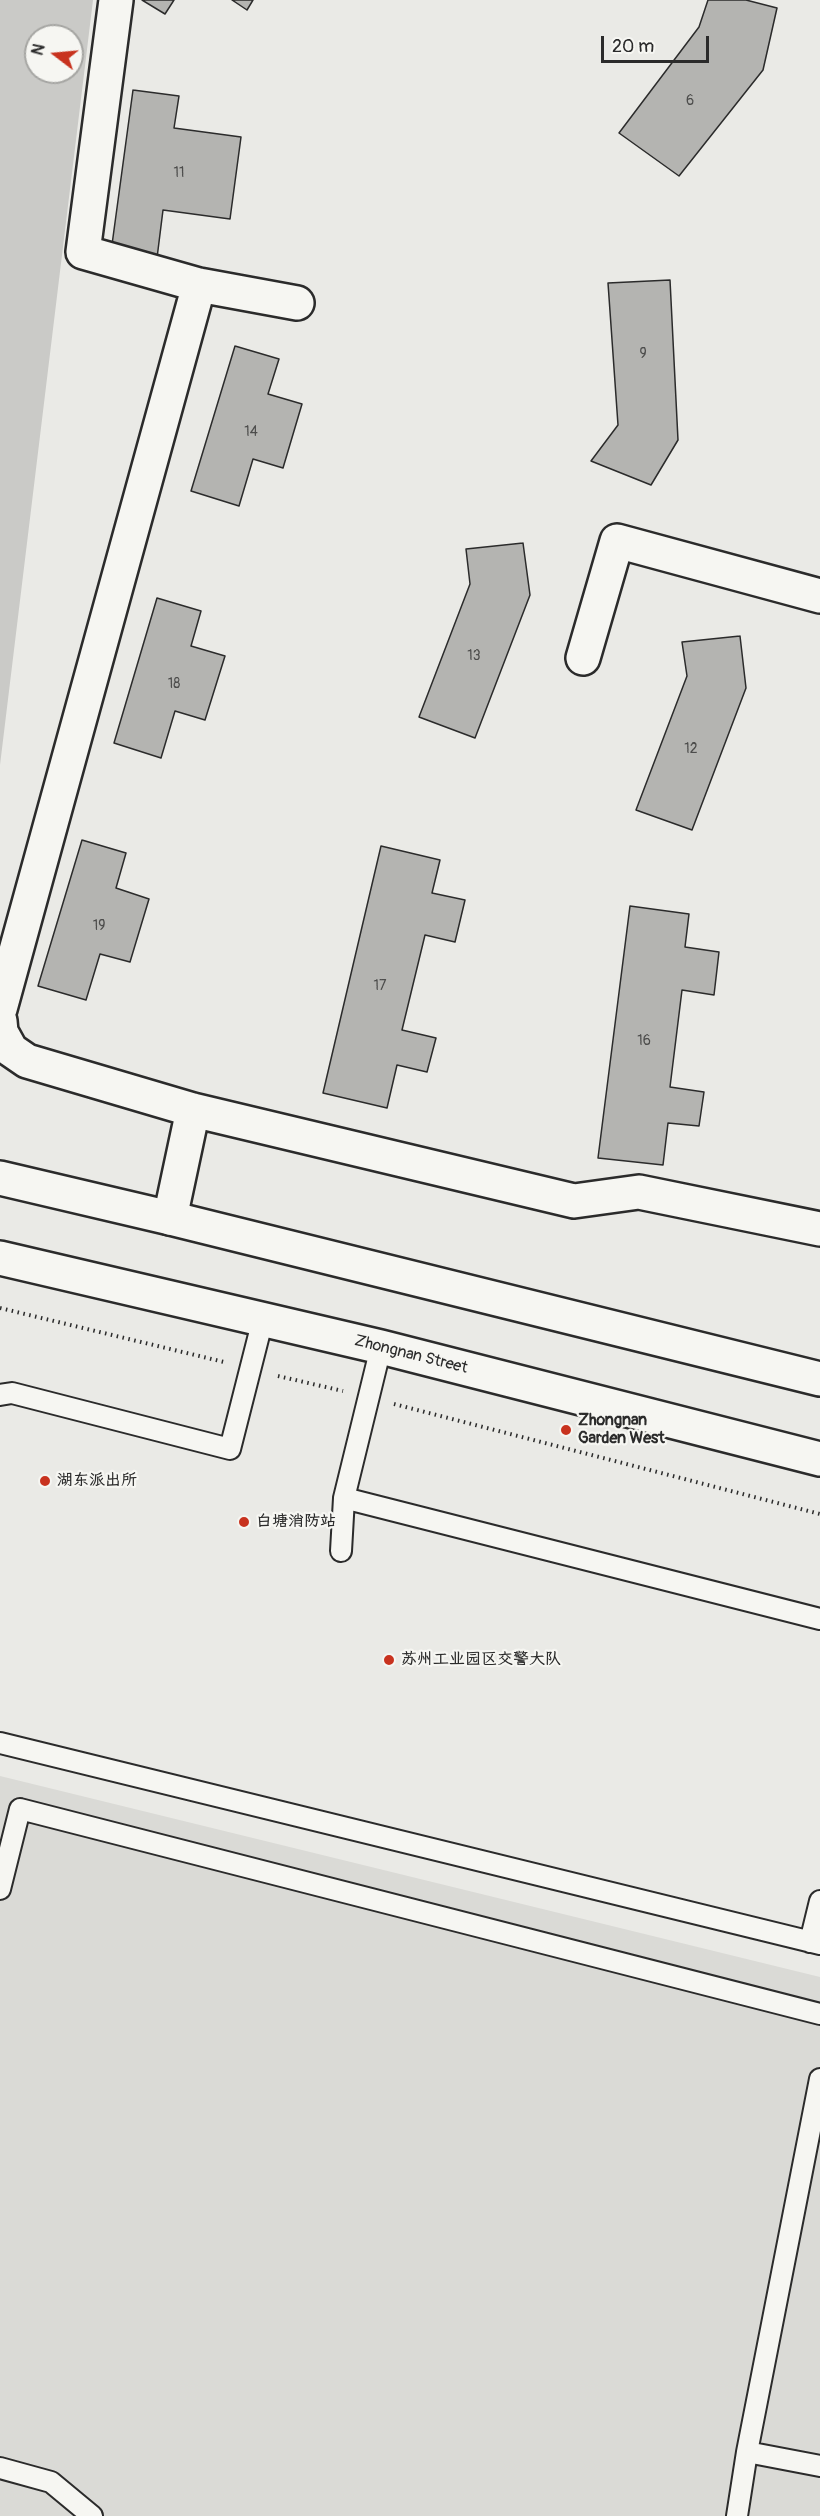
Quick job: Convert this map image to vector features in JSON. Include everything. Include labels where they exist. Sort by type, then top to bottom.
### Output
[{"type":"street","points":[[116,0],[82,252],[199,285],[297,303]]},
{"type":"street","points":[[0,1009],[199,285]]},
{"type":"street","points":[[583,658],[617,541],[820,596]]},
{"type":"street","points":[[0,1021],[1,1032],[11,1050],[27,1061],[193,1110],[574,1201],[639,1192],[820,1229]]},
{"type":"street","points":[[170,1218],[193,1110]]},
{"type":"street","points":[[0,1178],[820,1379]]},
{"type":"street","name":"Zhongnan Street","points":[[0,1258],[381,1347],[820,1459]]},
{"type":"lane","points":[[0,1395],[12,1393],[230,1449],[262,1318]]},
{"type":"lane","points":[[341,1551],[344,1498],[381,1347]]},
{"type":"lane","points":[[344,1498],[820,1619]]},
{"type":"lane","points":[[0,1743],[815,1943],[820,1901]]},
{"type":"lane","points":[[0,1889],[20,1809],[820,2014]]},
{"type":"lane","points":[[737,2516],[747,2451],[820,2079]]},
{"type":"lane","points":[[747,2451],[820,2466]]},
{"type":"lane","points":[[0,2468],[51,2482],[92,2516]]},
{"type":"path","points":[[0,1308],[368,1398],[820,1514]]},
{"type":"shaded area","points":[[0,0],[93,0],[84,74],[84,24],[24,24],[24,84],[83,84],[0,765]]},
{"type":"shaded area","points":[[0,1776],[820,1977],[820,2516],[0,2516]]},
{"type":"building","points":[[142,0],[174,0],[165,14]]},
{"type":"building","points":[[232,0],[253,0],[247,10]]},
{"type":"building","points":[[708,0],[746,0],[777,8],[763,70],[679,176],[619,133],[699,27]]},
{"type":"building","points":[[133,90],[179,96],[174,128],[241,137],[230,219],[163,210],[157,258],[111,252]]},
{"type":"building","points":[[670,280],[678,440],[651,485],[591,461],[618,425],[608,283]]},
{"type":"building","points":[[235,346],[279,359],[268,394],[302,404],[283,468],[253,459],[239,506],[191,491]]},
{"type":"building","points":[[523,543],[530,595],[475,738],[419,717],[470,584],[466,549]]},
{"type":"building","points":[[157,598],[201,611],[191,646],[225,656],[205,720],[175,711],[161,758],[114,743]]},
{"type":"building","points":[[740,636],[746,688],[692,830],[636,810],[687,676],[682,642]]},
{"type":"building","points":[[82,840],[126,853],[116,888],[149,899],[130,962],[100,954],[86,1000],[38,986]]},
{"type":"building","points":[[381,846],[440,860],[432,893],[465,900],[455,942],[425,935],[402,1030],[436,1038],[427,1072],[397,1065],[387,1108],[323,1093]]},
{"type":"building","points":[[630,906],[689,914],[685,947],[719,952],[714,995],[682,990],[670,1087],[704,1092],[699,1126],[668,1123],[663,1165],[598,1158]]},
{"type":"place","name":"Zhongnan Garden West","points":[[566,1430]]},
{"type":"place","name":"湖东派出所","points":[[45,1481]]},
{"type":"place","name":"白塘消防站","points":[[244,1522]]},
{"type":"place","name":"苏州工业园区交警大队","points":[[389,1660]]}]
